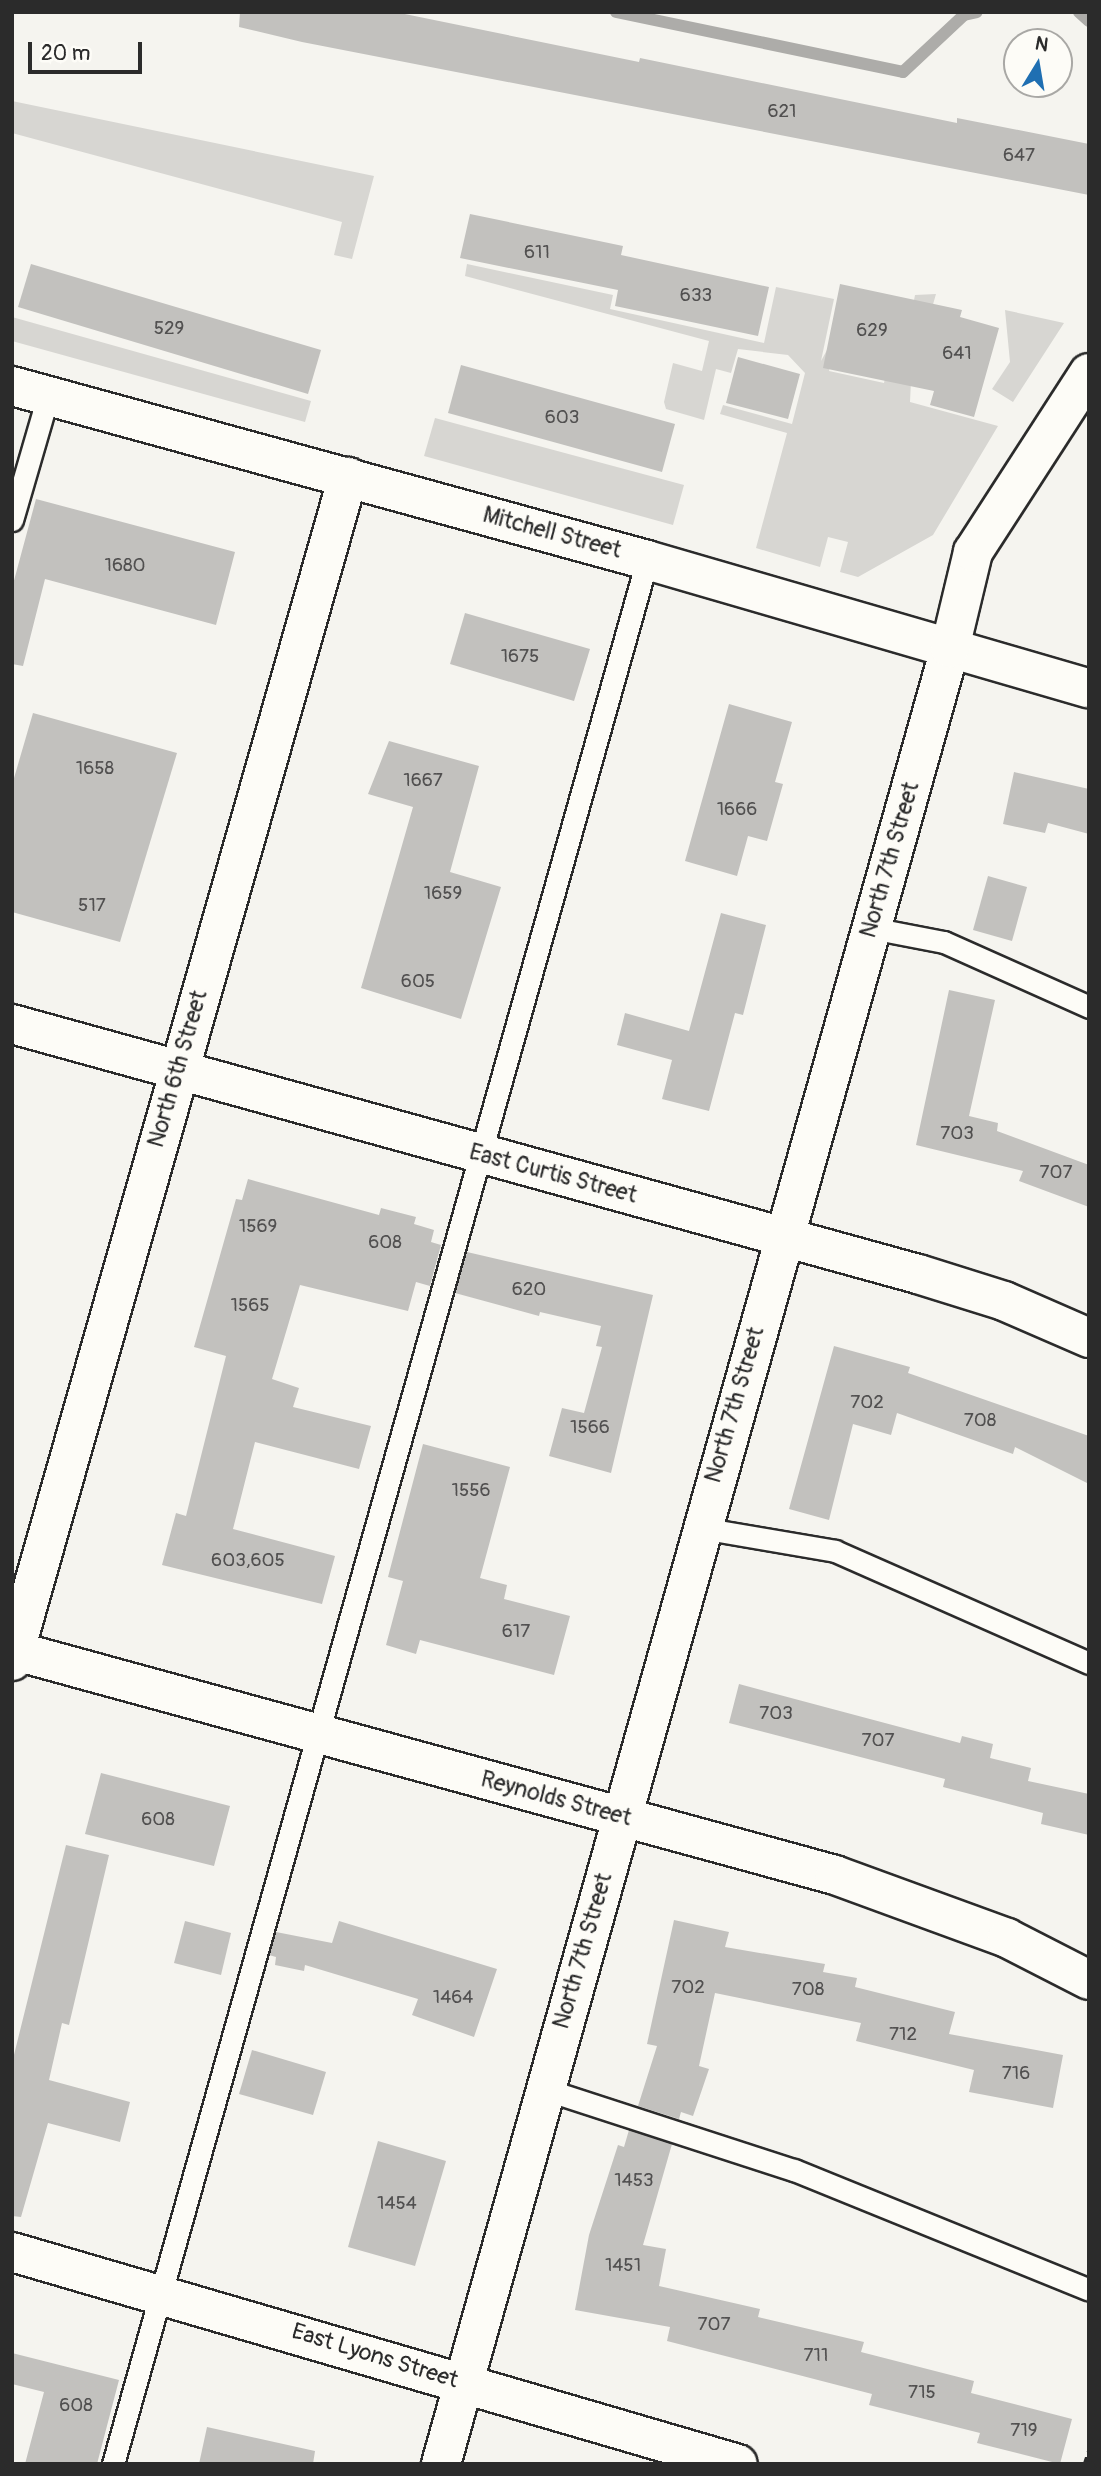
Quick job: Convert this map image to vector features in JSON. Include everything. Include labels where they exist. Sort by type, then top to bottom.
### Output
[{"type":"street","name":"North 7th Street","points":[[441,2464],[782,1237],[950,648],[973,552],[1089,373]]},
{"type":"street","name":"Mitchell Street","points":[[30,391],[647,560],[1089,688]]},
{"type":"street","name":"North 6th Street","points":[[13,1654],[348,477]]},
{"type":"street","name":"East Curtis Street","points":[[12,1024],[1004,1301],[1089,1338]]},
{"type":"street","name":"Reynolds Street","points":[[13,1654],[620,1817],[929,1906],[1007,1938],[1089,1980]]},
{"type":"street","name":"East Lyons Street","points":[[12,2252],[161,2293],[738,2464]]},
{"type":"lane","points":[[12,520],[30,391]]},
{"type":"lane","points":[[113,2464],[318,1734],[477,1153],[647,560]]},
{"type":"lane","points":[[871,928],[944,942],[1089,1007]]},
{"type":"lane","points":[[701,1528],[835,1551],[1089,1663]]},
{"type":"lane","points":[[544,2089],[794,2170],[1089,2290]]},
{"type":"path","points":[[1086,2464],[1089,2452]]},
{"type":"shaded area","points":[[12,101],[374,176],[352,259],[334,255],[342,222],[12,133]]},
{"type":"shaded area","points":[[467,264],[613,295],[610,309],[764,343],[776,287],[834,299],[821,361],[838,330],[829,371],[884,383],[893,339],[906,342],[915,295],[936,294],[911,381],[910,402],[998,426],[933,535],[858,577],[840,572],[848,542],[828,537],[820,567],[756,548],[787,433],[720,414],[723,405],[792,424],[805,373],[788,355],[738,349],[731,373],[716,369],[704,420],[666,409],[664,402],[673,363],[702,371],[709,341],[465,276]]},
{"type":"shaded area","points":[[1005,310],[1064,323],[1013,402],[992,389],[1010,362]]},
{"type":"shaded area","points":[[12,317],[311,401],[305,422],[12,341]]},
{"type":"shaded area","points":[[435,418],[684,485],[673,525],[424,456]]},
{"type":"building","points":[[240,12],[395,12],[639,62],[640,58],[957,123],[957,118],[1089,144],[1089,195],[302,42],[239,27]]},
{"type":"building","points":[[470,214],[623,246],[621,255],[769,287],[758,336],[615,306],[618,290],[460,258]]},
{"type":"building","points":[[31,264],[321,350],[308,394],[18,307]]},
{"type":"building","points":[[840,284],[962,310],[960,317],[999,328],[974,417],[930,405],[934,391],[823,368]]},
{"type":"building","points":[[738,357],[800,374],[788,419],[726,403]]},
{"type":"building","points":[[461,365],[675,424],[662,472],[448,413]]},
{"type":"building","points":[[36,499],[235,552],[216,625],[45,579],[23,666],[12,664],[12,588]]},
{"type":"building","points":[[465,613],[590,649],[574,701],[450,664]]},
{"type":"building","points":[[729,704],[792,722],[775,782],[783,784],[767,841],[748,836],[737,876],[685,861]]},
{"type":"building","points":[[33,713],[177,753],[120,942],[12,912],[12,785]]},
{"type":"building","points":[[389,741],[479,766],[450,872],[501,887],[461,1019],[361,988],[413,807],[368,794]]},
{"type":"building","points":[[1014,772],[1089,789],[1089,834],[1048,823],[1045,833],[1003,824]]},
{"type":"building","points":[[988,876],[1027,887],[1012,941],[973,930]]},
{"type":"building","points":[[721,913],[766,925],[743,1015],[735,1013],[709,1111],[662,1099],[672,1060],[617,1045],[625,1013],[689,1031]]},
{"type":"building","points":[[949,990],[995,1000],[969,1116],[998,1123],[997,1131],[1089,1165],[1089,1207],[1019,1181],[1023,1171],[916,1145]]},
{"type":"building","points":[[248,1179],[379,1215],[381,1208],[416,1217],[414,1224],[434,1230],[431,1242],[441,1245],[430,1286],[416,1282],[408,1311],[300,1285],[272,1379],[299,1388],[293,1407],[371,1426],[359,1469],[255,1442],[233,1529],[335,1556],[322,1604],[162,1565],[176,1513],[186,1516],[226,1356],[194,1347],[236,1199],[242,1200]]},
{"type":"building","points":[[467,1252],[653,1295],[611,1473],[549,1456],[562,1408],[584,1413],[602,1347],[596,1346],[601,1326],[540,1312],[539,1316],[455,1293]]},
{"type":"building","points":[[834,1346],[910,1367],[908,1373],[1089,1436],[1089,1484],[1015,1447],[1013,1454],[897,1413],[891,1435],[853,1424],[829,1520],[789,1509]]},
{"type":"building","points":[[423,1444],[510,1467],[480,1578],[507,1585],[504,1599],[570,1616],[554,1675],[420,1640],[416,1654],[386,1645],[403,1581],[388,1577]]},
{"type":"building","points":[[739,1684],[960,1743],[962,1736],[993,1744],[990,1758],[1031,1768],[1028,1781],[1089,1794],[1089,1835],[1041,1824],[1043,1813],[943,1787],[945,1779],[729,1723]]},
{"type":"building","points":[[101,1773],[230,1806],[214,1866],[85,1834]]},
{"type":"building","points":[[66,1845],[109,1855],[69,2025],[62,2023],[49,2080],[130,2102],[120,2142],[48,2123],[21,2217],[12,2216],[12,2063]]},
{"type":"building","points":[[674,1920],[729,1932],[725,1947],[825,1964],[823,1972],[857,1978],[855,1987],[955,2012],[949,2034],[1063,2055],[1053,2108],[969,2092],[974,2070],[856,2041],[861,2023],[715,1993],[699,2066],[709,2069],[693,2116],[681,2112],[679,2119],[638,2106],[657,2046],[647,2044]]},
{"type":"building","points":[[185,1921],[231,1933],[221,1975],[174,1963]]},
{"type":"building","points":[[339,1921],[497,1969],[474,2037],[412,2015],[418,1999],[305,1965],[304,1971],[275,1965],[276,1957],[269,1955],[276,1932],[332,1943]]},
{"type":"building","points":[[252,2050],[326,2072],[313,2115],[239,2094]]},
{"type":"building","points":[[629,2130],[672,2144],[643,2245],[666,2249],[659,2286],[760,2309],[758,2317],[864,2342],[861,2352],[974,2381],[971,2393],[1072,2419],[1060,2464],[977,2443],[980,2433],[869,2405],[872,2394],[667,2341],[670,2327],[575,2310],[589,2235],[618,2145],[624,2147]]},
{"type":"building","points":[[378,2141],[446,2161],[415,2266],[348,2247]]},
{"type":"building","points":[[12,2353],[119,2380],[97,2464],[25,2464],[44,2392],[12,2384]]},
{"type":"building","points":[[207,2427],[315,2451],[313,2464],[199,2464]]},
{"type":"waterway","points":[[616,12],[903,72],[964,15],[977,12]]},
{"type":"waterway","points":[[1079,12],[1089,21]]}]
